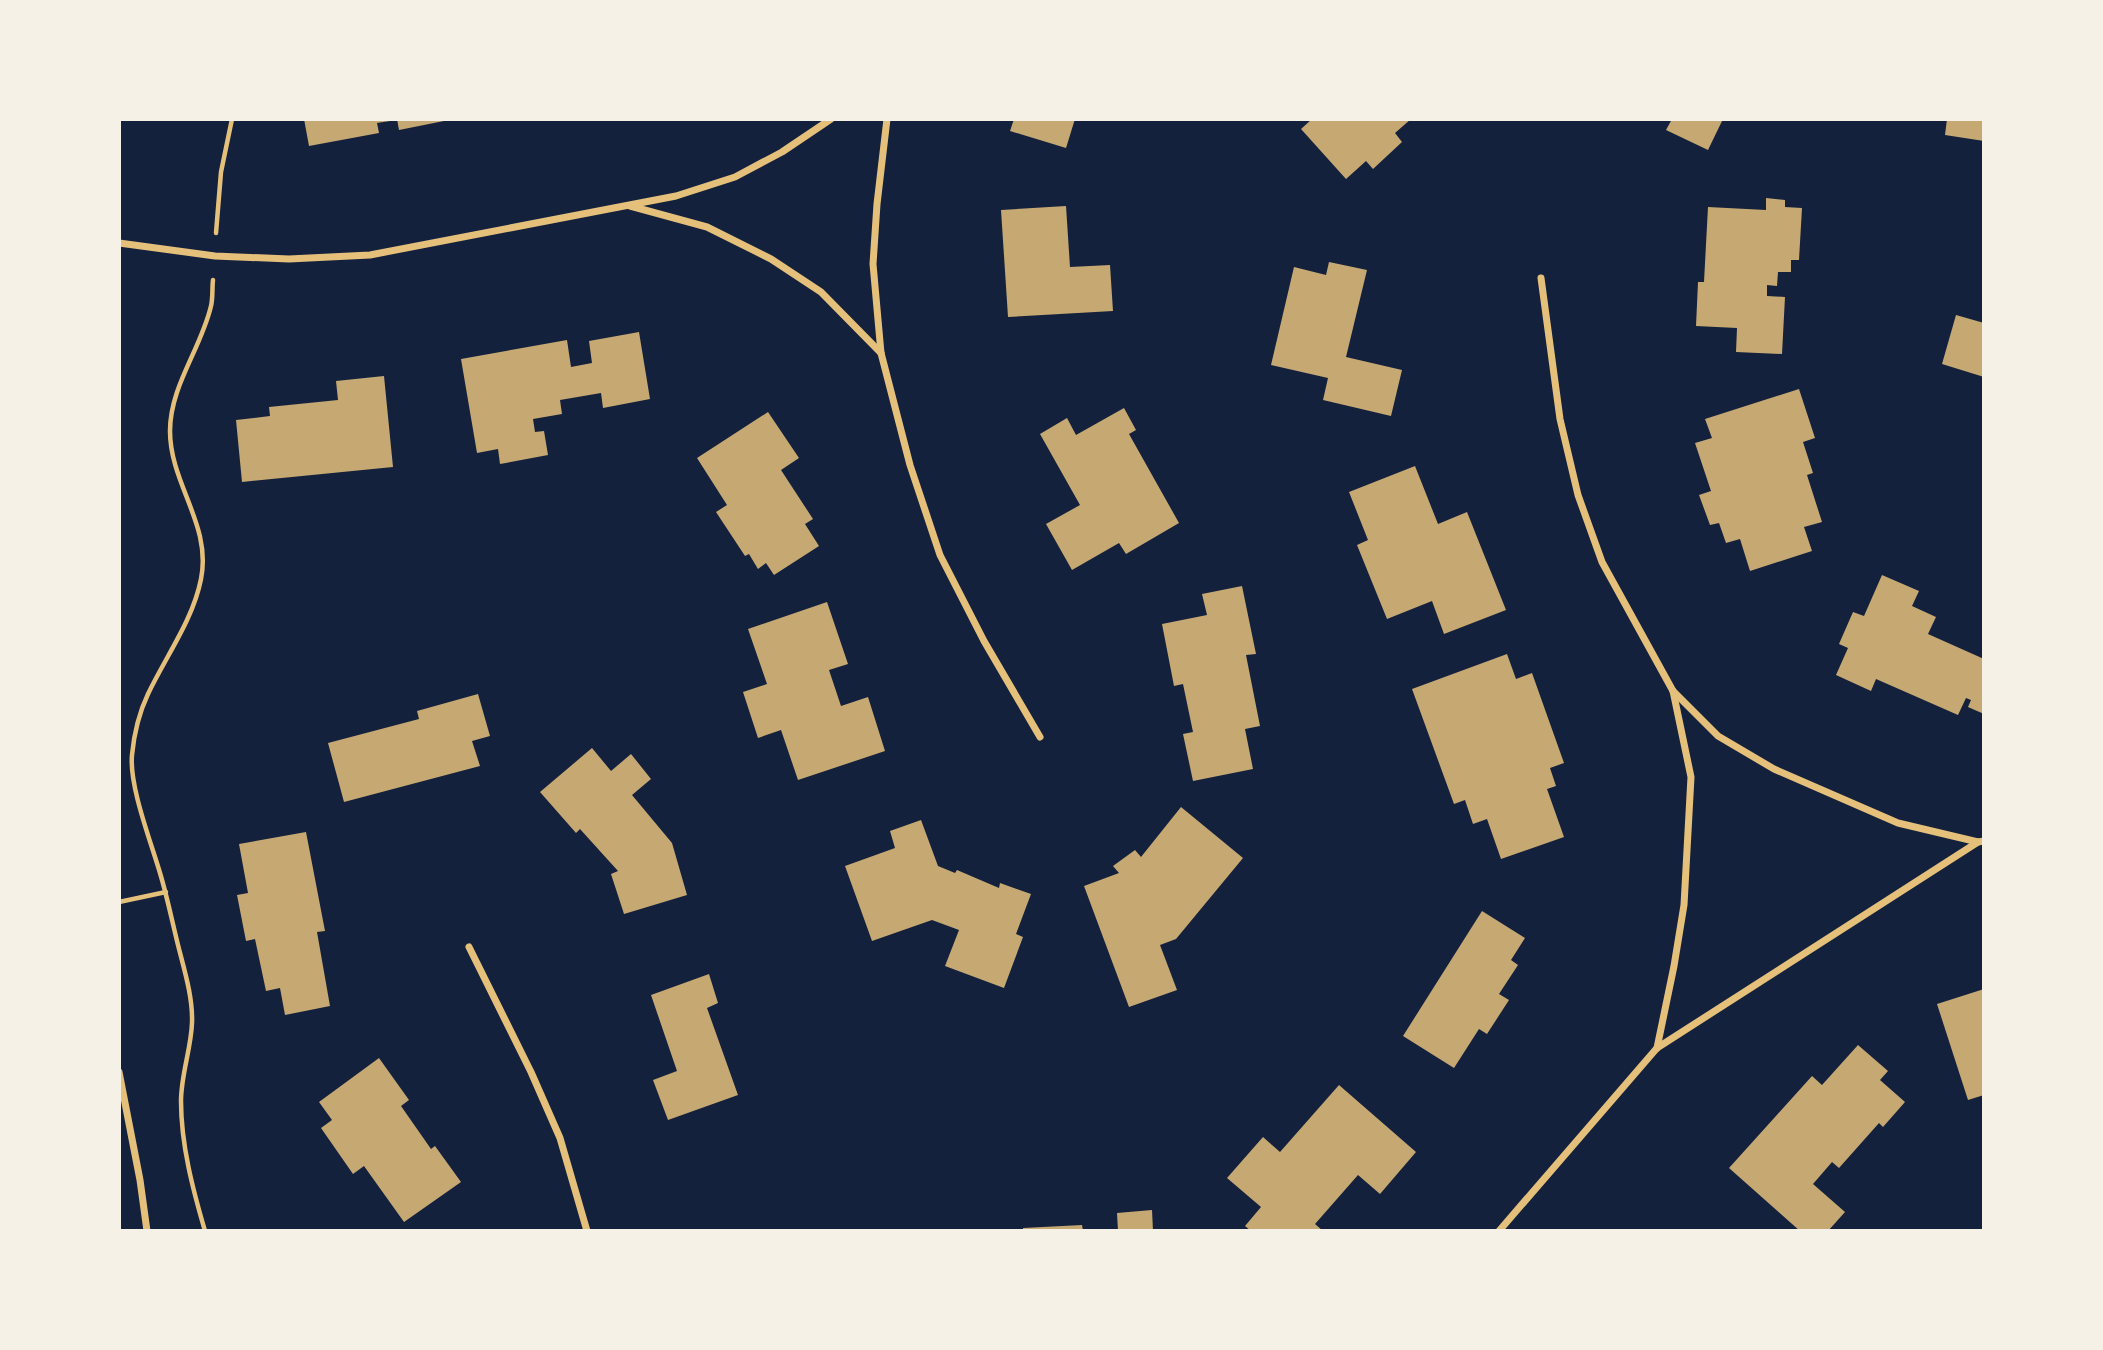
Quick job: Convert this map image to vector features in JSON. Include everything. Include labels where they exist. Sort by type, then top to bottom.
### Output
[{"type":"street","points":[[119,243],[215,256],[289,259],[370,255],[676,196],[735,177],[782,152],[831,119]]},
{"type":"street","points":[[887,119],[873,264],[881,353],[910,465],[940,555],[984,641],[1040,737]]},
{"type":"street","points":[[628,205],[707,227],[771,259],[821,292],[881,353]]},
{"type":"street","points":[[1541,278],[1560,419],[1578,495],[1602,562],[1673,691],[1718,736],[1774,769],[1898,823],[1981,841]]},
{"type":"street","points":[[1657,1048],[1684,905],[1689,840],[1690,776],[1673,691]]},
{"type":"street","points":[[1499,1231],[1657,1048],[1981,841]]},
{"type":"street","points":[[469,947],[531,1072],[560,1138],[587,1231]]},
{"type":"street","points":[[119,1072],[147,1231]]},
{"type":"path","points":[[205,1231],[194,1195],[181,1100],[192,1022],[186,978],[166,892],[135,787],[131,759],[136,727],[147,696],[189,616],[201,580],[204,550],[197,519],[172,457],[170,429],[177,390],[196,349],[211,305],[221,172],[232,119]]},
{"type":"path","points":[[119,902],[166,892]]},
{"type":"building","points":[[304,119],[390,121],[377,123],[379,133],[309,146]]},
{"type":"building","points":[[397,119],[448,119],[449,120],[399,130]]},
{"type":"building","points":[[1014,119],[1075,119],[1066,148],[1010,131]]},
{"type":"building","points":[[1312,119],[1411,119],[1395,133],[1402,142],[1373,169],[1366,161],[1346,179],[1301,129]]},
{"type":"building","points":[[1672,119],[1723,119],[1708,150],[1666,130]]},
{"type":"building","points":[[1947,119],[1984,119],[1984,141],[1945,135]]},
{"type":"building","points":[[1766,198],[1785,200],[1785,207],[1802,208],[1799,260],[1791,260],[1791,272],[1778,272],[1777,286],[1767,285],[1767,296],[1785,297],[1782,354],[1736,352],[1737,328],[1696,326],[1698,282],[1704,282],[1708,207],[1766,210]]},
{"type":"building","points":[[1066,206],[1070,267],[1110,265],[1113,311],[1008,317],[1001,210]]},
{"type":"building","points":[[1329,262],[1367,270],[1346,357],[1402,370],[1391,416],[1323,400],[1328,378],[1271,365],[1294,267],[1326,275]]},
{"type":"building","points":[[1956,315],[1984,323],[1984,377],[1942,364]]},
{"type":"building","points":[[639,332],[650,399],[603,408],[601,393],[560,400],[562,414],[533,419],[535,432],[544,431],[548,455],[500,464],[498,449],[477,453],[461,359],[567,340],[571,367],[592,363],[589,341]]},
{"type":"building","points":[[384,376],[393,467],[242,482],[236,420],[270,416],[269,407],[338,400],[336,381]]},
{"type":"building","points":[[1799,389],[1815,438],[1803,442],[1813,473],[1807,475],[1822,522],[1804,527],[1812,551],[1750,571],[1740,539],[1726,543],[1719,523],[1710,525],[1699,495],[1711,491],[1695,443],[1712,438],[1705,419]]},
{"type":"building","points":[[1124,408],[1136,430],[1129,434],[1179,523],[1126,554],[1119,543],[1072,570],[1046,524],[1080,505],[1040,434],[1067,418],[1076,435]]},
{"type":"building","points":[[768,412],[799,458],[781,470],[813,519],[805,524],[819,546],[774,575],[766,563],[758,569],[749,554],[745,556],[716,512],[727,505],[697,458]]},
{"type":"building","points":[[1415,466],[1438,524],[1467,512],[1506,610],[1444,634],[1432,601],[1387,619],[1357,545],[1368,540],[1349,492]]},
{"type":"building","points":[[1882,575],[1919,591],[1912,606],[1936,617],[1928,634],[1984,659],[1984,714],[1968,707],[1971,700],[1966,698],[1958,715],[1876,679],[1871,691],[1836,675],[1848,648],[1839,644],[1853,612],[1864,616]]},
{"type":"building","points":[[1242,586],[1256,654],[1246,655],[1260,726],[1245,729],[1253,769],[1193,781],[1183,734],[1193,732],[1183,684],[1174,686],[1162,624],[1207,615],[1202,594]]},
{"type":"building","points":[[827,602],[848,664],[829,670],[841,706],[868,697],[885,751],[798,780],[781,730],[758,738],[743,692],[767,684],[748,629]]},
{"type":"building","points":[[1507,654],[1516,679],[1532,673],[1564,763],[1550,768],[1556,786],[1547,789],[1564,837],[1501,859],[1487,819],[1473,824],[1465,800],[1454,804],[1412,689]]},
{"type":"building","points":[[478,694],[490,736],[472,741],[480,766],[344,802],[328,743],[419,719],[417,711]]},
{"type":"building","points":[[592,748],[611,771],[631,754],[651,779],[632,795],[672,843],[687,895],[624,914],[611,874],[618,871],[580,829],[576,833],[540,792]]},
{"type":"building","points":[[1181,807],[1243,858],[1176,939],[1160,945],[1177,990],[1129,1007],[1084,886],[1119,873],[1113,866],[1135,850],[1141,857]]},
{"type":"building","points":[[921,820],[938,866],[955,873],[957,870],[999,888],[1000,883],[1031,894],[1016,934],[1023,937],[1004,988],[945,966],[959,930],[932,920],[872,941],[845,866],[895,848],[890,831]]},
{"type":"building","points":[[306,832],[325,931],[317,932],[330,1006],[285,1015],[280,988],[266,991],[255,939],[246,941],[237,895],[248,893],[239,844]]},
{"type":"building","points":[[1482,911],[1525,938],[1511,960],[1518,965],[1499,994],[1509,1000],[1487,1034],[1479,1029],[1454,1068],[1403,1036]]},
{"type":"building","points":[[709,974],[718,1003],[707,1008],[738,1095],[668,1120],[653,1080],[677,1071],[651,995]]},
{"type":"building","points":[[1984,989],[1984,1095],[1968,1100],[1937,1004]]},
{"type":"building","points":[[1858,1045],[1888,1071],[1880,1080],[1905,1102],[1883,1127],[1879,1123],[1839,1168],[1832,1162],[1813,1184],[1845,1212],[1828,1231],[1800,1231],[1729,1168],[1812,1076],[1822,1085]]},
{"type":"building","points":[[379,1058],[409,1100],[401,1106],[431,1149],[435,1146],[461,1182],[404,1222],[364,1166],[353,1174],[321,1128],[332,1120],[319,1102]]},
{"type":"building","points":[[1339,1085],[1416,1152],[1380,1194],[1358,1175],[1315,1224],[1323,1231],[1251,1231],[1245,1226],[1261,1207],[1227,1178],[1263,1137],[1280,1152]]},
{"type":"building","points":[[1152,1210],[1153,1231],[1118,1231],[1117,1213]]},
{"type":"building","points":[[1082,1225],[1083,1231],[1023,1231],[1023,1228]]}]
